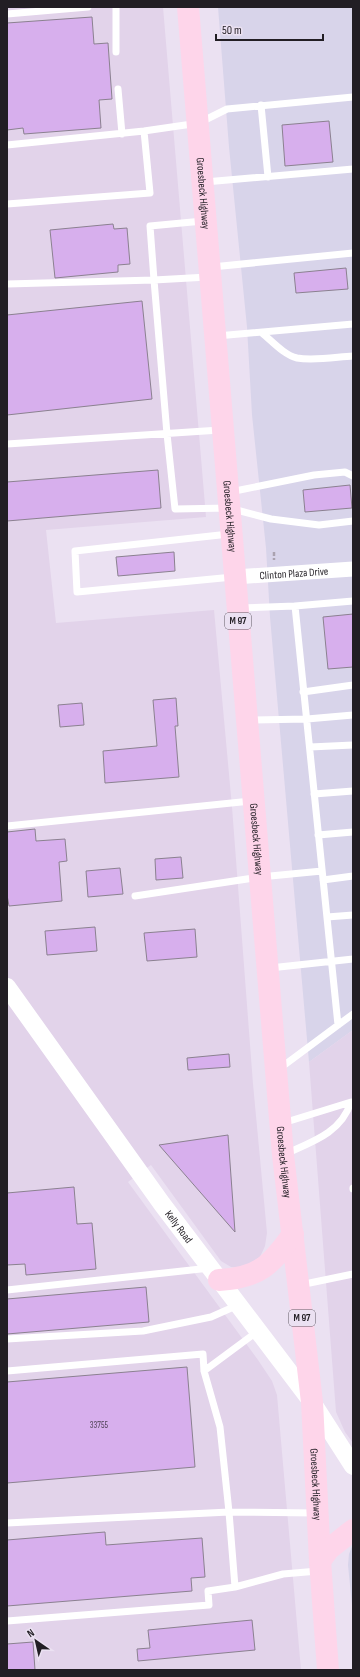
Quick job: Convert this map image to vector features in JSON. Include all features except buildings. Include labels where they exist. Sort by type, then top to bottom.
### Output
[{"type":"main road","name":"Groesbeck Highway","points":[[188,7],[199,124],[202,183],[237,608],[248,720],[283,1155],[312,1402],[320,1566],[328,1670]]},
{"type":"main road","points":[[214,1274],[243,1278],[255,1274],[279,1254],[293,1234]]},
{"type":"main road","points":[[320,1566],[329,1549],[353,1530]]},
{"type":"street","name":"Clinton Plaza Drive","points":[[235,577],[353,569]]},
{"type":"street","name":"Kelly Road","points":[[7,987],[214,1274],[312,1402],[353,1465]]},
{"type":"lane","points":[[7,14],[88,7]]},
{"type":"lane","points":[[116,7],[116,52]]},
{"type":"lane","points":[[118,88],[122,134]]},
{"type":"lane","points":[[7,145],[122,134],[199,124],[227,109],[353,97]]},
{"type":"lane","points":[[261,105],[268,177]]},
{"type":"lane","points":[[7,204],[150,193],[144,131]]},
{"type":"lane","points":[[202,183],[353,169]]},
{"type":"lane","points":[[206,221],[150,226],[167,434],[175,509],[228,500],[314,475],[345,472],[353,476]]},
{"type":"lane","points":[[7,284],[154,280],[353,254]]},
{"type":"lane","points":[[215,336],[353,324]]},
{"type":"lane","points":[[262,333],[296,358],[353,356]]},
{"type":"lane","points":[[7,444],[223,430]]},
{"type":"lane","points":[[228,500],[271,519],[320,525],[353,521]]},
{"type":"lane","points":[[231,534],[74,551],[77,592],[235,577]]},
{"type":"lane","points":[[237,608],[295,606],[353,601]]},
{"type":"lane","points":[[295,606],[338,1025]]},
{"type":"lane","points":[[304,692],[353,685]]},
{"type":"lane","points":[[248,720],[307,719],[353,715]]},
{"type":"lane","points":[[310,748],[353,745]]},
{"type":"lane","points":[[314,794],[353,791]]},
{"type":"lane","points":[[7,826],[254,800]]},
{"type":"lane","points":[[318,835],[353,832]]},
{"type":"lane","points":[[135,896],[260,877],[322,871]]},
{"type":"lane","points":[[323,880],[353,876]]},
{"type":"lane","points":[[327,917],[353,915]]},
{"type":"lane","points":[[267,968],[353,959]]},
{"type":"lane","points":[[276,1072],[353,1014]]},
{"type":"lane","points":[[281,1124],[352,1102]]},
{"type":"lane","points":[[283,1155],[318,1140],[335,1127],[343,1119],[352,1102]]},
{"type":"lane","points":[[7,1290],[214,1274]]},
{"type":"lane","points":[[298,1286],[353,1274]]},
{"type":"lane","points":[[7,1339],[143,1331],[211,1317],[238,1305]]},
{"type":"lane","points":[[204,1371],[258,1331]]},
{"type":"lane","points":[[7,1371],[203,1354],[204,1371],[220,1427],[230,1512],[235,1587]]},
{"type":"lane","points":[[7,1523],[230,1512],[318,1513]]},
{"type":"lane","points":[[7,1621],[209,1605],[208,1591],[235,1587],[320,1566]]},
{"type":"shaded area","points":[[7,7],[163,7],[206,517],[46,530],[56,623],[214,610],[232,807],[253,1084],[267,1233],[265,1246],[260,1257],[242,1268],[231,1267],[221,1261],[151,1165],[128,1182],[258,1360],[272,1381],[277,1395],[301,1670],[7,1670]]},
{"type":"shaded area","points":[[218,7],[353,7],[353,1030],[309,1062],[270,617],[266,548],[252,415],[247,327],[229,147]]},
{"type":"shaded area","points":[[353,1030],[353,1443],[345,1432],[336,1412],[309,1062]]},
{"type":"shaded area","points":[[353,1544],[353,1615],[348,1565],[349,1554]]}]
